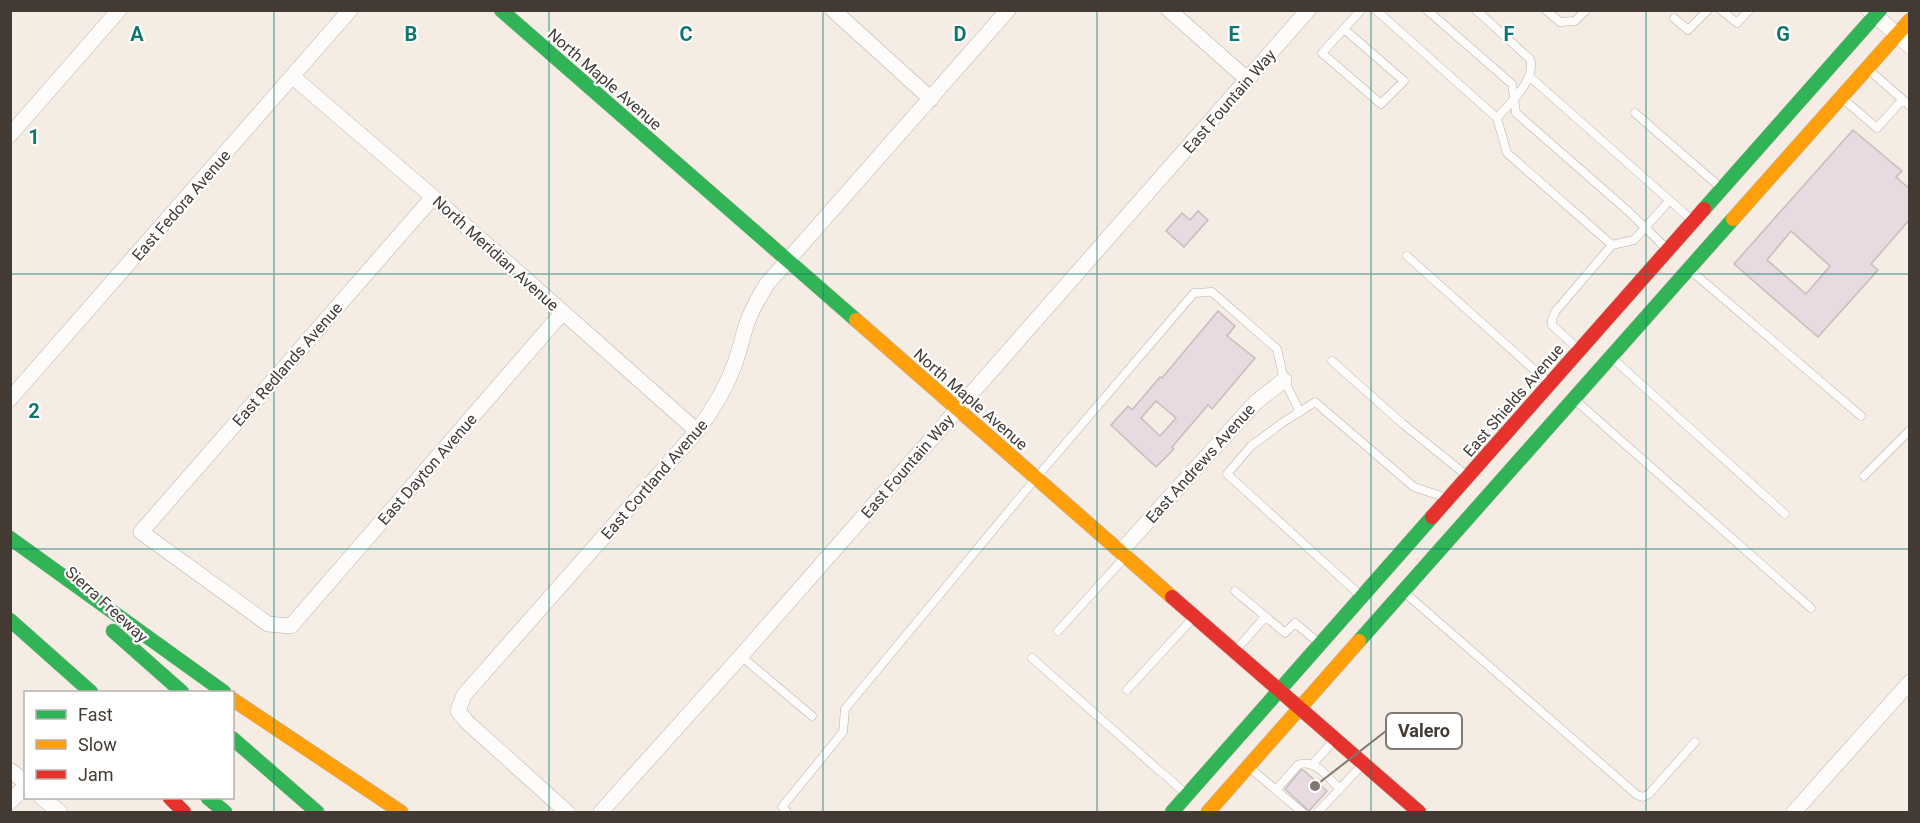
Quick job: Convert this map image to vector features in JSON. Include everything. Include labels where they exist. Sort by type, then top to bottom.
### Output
[{"type":"main road","name":"North Maple Avenue","points":[[501,10],[1419,813]]},
{"type":"main road","name":"East Shields Avenue","points":[[1172,813],[1694,221],[1875,12]]},
{"type":"main road","points":[[1208,813],[1910,20]]},
{"type":"main road","points":[[1611,357],[1610,349],[1618,334],[1651,297],[1671,267],[1668,250]]},
{"type":"main road","points":[[10,539],[221,691]]},
{"type":"main road","name":"Sierra Freeway","points":[[10,539],[180,691]]},
{"type":"main road","points":[[10,620],[81,687]]},
{"type":"main road","points":[[234,700],[401,813]]},
{"type":"main road","points":[[234,740],[316,813]]},
{"type":"main road","points":[[171,799],[184,813]]},
{"type":"main road","points":[[209,799],[225,813]]},
{"type":"street","points":[[10,135],[120,10]]},
{"type":"street","name":"East Fedora Avenue","points":[[10,399],[350,10]]},
{"type":"street","points":[[833,10],[931,99]]},
{"type":"street","name":"East Cortland Avenue","points":[[567,813],[467,722],[458,711],[464,695],[697,431],[726,387],[747,323],[755,303],[767,284],[1008,10]]},
{"type":"street","points":[[1169,10],[1248,80]]},
{"type":"street","name":"East Fountain Way","points":[[601,813],[1308,10]]},
{"type":"street","points":[[1875,12],[1896,35],[1910,46]]},
{"type":"street","name":"North Meridian Avenue","points":[[293,77],[433,196],[697,431]]},
{"type":"street","name":"East Redlands Avenue","points":[[291,626],[268,624],[141,532],[433,196]]},
{"type":"street","name":"East Dayton Avenue","points":[[291,626],[562,313]]},
{"type":"street","name":"East Andrews Avenue","points":[[1124,554],[1255,403],[1284,380]]},
{"type":"street","points":[[1794,813],[1910,682]]},
{"type":"street","points":[[10,770],[24,782]]},
{"type":"street","points":[[10,802],[24,786]]},
{"type":"street","points":[[43,799],[60,813]]},
{"type":"lane","points":[[1344,29],[1404,81],[1381,104],[1322,53],[1361,10]]},
{"type":"lane","points":[[1376,10],[1497,118],[1507,153],[1612,245]]},
{"type":"lane","points":[[1427,10],[1512,84],[1516,113],[1646,227],[1668,250]]},
{"type":"lane","points":[[1476,10],[1530,59],[1532,67],[1530,77],[1497,118]]},
{"type":"lane","points":[[1546,10],[1560,21],[1575,21],[1586,10]]},
{"type":"lane","points":[[1674,18],[1688,30],[1708,10]]},
{"type":"lane","points":[[1721,10],[1737,23],[1749,10]]},
{"type":"lane","points":[[1867,68],[1910,106]]},
{"type":"lane","points":[[1530,77],[1694,221]]},
{"type":"lane","points":[[1841,97],[1877,128],[1902,100]]},
{"type":"lane","points":[[1635,113],[1722,189]]},
{"type":"lane","points":[[1580,350],[1552,325],[1555,312],[1612,245],[1634,240],[1669,201]]},
{"type":"lane","points":[[1407,256],[1550,384]]},
{"type":"lane","points":[[1689,269],[1861,416]]},
{"type":"lane","points":[[787,813],[782,807],[843,732],[845,709],[1036,478],[1194,293],[1212,292],[1277,349],[1284,380],[1300,412]]},
{"type":"lane","points":[[1611,357],[1785,514]]},
{"type":"lane","points":[[1332,361],[1403,424],[1468,477]]},
{"type":"lane","points":[[1574,399],[1811,608]]},
{"type":"lane","points":[[1362,597],[1227,474],[1251,446],[1316,402],[1414,487],[1449,499]]},
{"type":"lane","points":[[1864,476],[1910,430]]},
{"type":"lane","points":[[1058,631],[1124,554]]},
{"type":"lane","points":[[1235,591],[1285,633],[1295,623],[1320,644]]},
{"type":"lane","points":[[1403,591],[1637,795],[1649,794],[1695,742]]},
{"type":"lane","points":[[1127,690],[1195,616]]},
{"type":"lane","points":[[1235,651],[1265,616]]},
{"type":"lane","points":[[741,656],[812,716]]},
{"type":"lane","points":[[1032,658],[1188,795]]},
{"type":"lane","points":[[1313,764],[1335,739]]},
{"type":"lane","points":[[1276,790],[1302,763],[1313,764],[1340,789]]},
{"type":"lane","points":[[1318,813],[1363,764]]},
{"type":"lane","points":[[1248,767],[1302,813]]},
{"type":"building","points":[[1853,130],[1902,171],[1896,177],[1910,189],[1910,219],[1871,264],[1878,270],[1818,337],[1734,264]],"holes":[[[1791,231],[1830,266],[1806,294],[1767,260]]]},
{"type":"building","points":[[1198,211],[1208,220],[1184,247],[1166,231],[1182,213],[1190,220]]},
{"type":"building","points":[[1218,311],[1235,326],[1227,336],[1255,358],[1212,409],[1208,405],[1172,447],[1174,449],[1156,467],[1111,425],[1128,406],[1132,410],[1160,377],[1162,378]],"holes":[[[1156,401],[1176,418],[1160,436],[1141,418]]]},
{"type":"building","points":[[1301,770],[1327,791],[1309,811],[1285,789]]},
{"type":"traffic: fast","points":[[501,10],[856,320]]},
{"type":"traffic: fast","points":[[1704,209],[1880,10]]},
{"type":"traffic: fast","points":[[1359,641],[1733,219]]},
{"type":"traffic: fast","points":[[1172,812],[1432,517]]},
{"type":"traffic: fast","points":[[10,538],[223,691]]},
{"type":"traffic: fast","points":[[10,620],[90,691]]},
{"type":"traffic: fast","points":[[113,631],[181,691]]},
{"type":"traffic: fast","points":[[234,740],[317,812]]},
{"type":"traffic: fast","points":[[209,799],[225,812]]},
{"type":"traffic: slow","points":[[1733,219],[1910,20]]},
{"type":"traffic: slow","points":[[856,320],[1172,597]]},
{"type":"traffic: slow","points":[[1208,812],[1359,641]]},
{"type":"traffic: slow","points":[[234,700],[401,812]]},
{"type":"traffic: jam","points":[[1432,517],[1704,209]]},
{"type":"traffic: jam","points":[[1172,597],[1419,812]]},
{"type":"traffic: jam","points":[[171,799],[184,812]]},
{"type":"place","name":"Valero","points":[[1315,786]]}]
